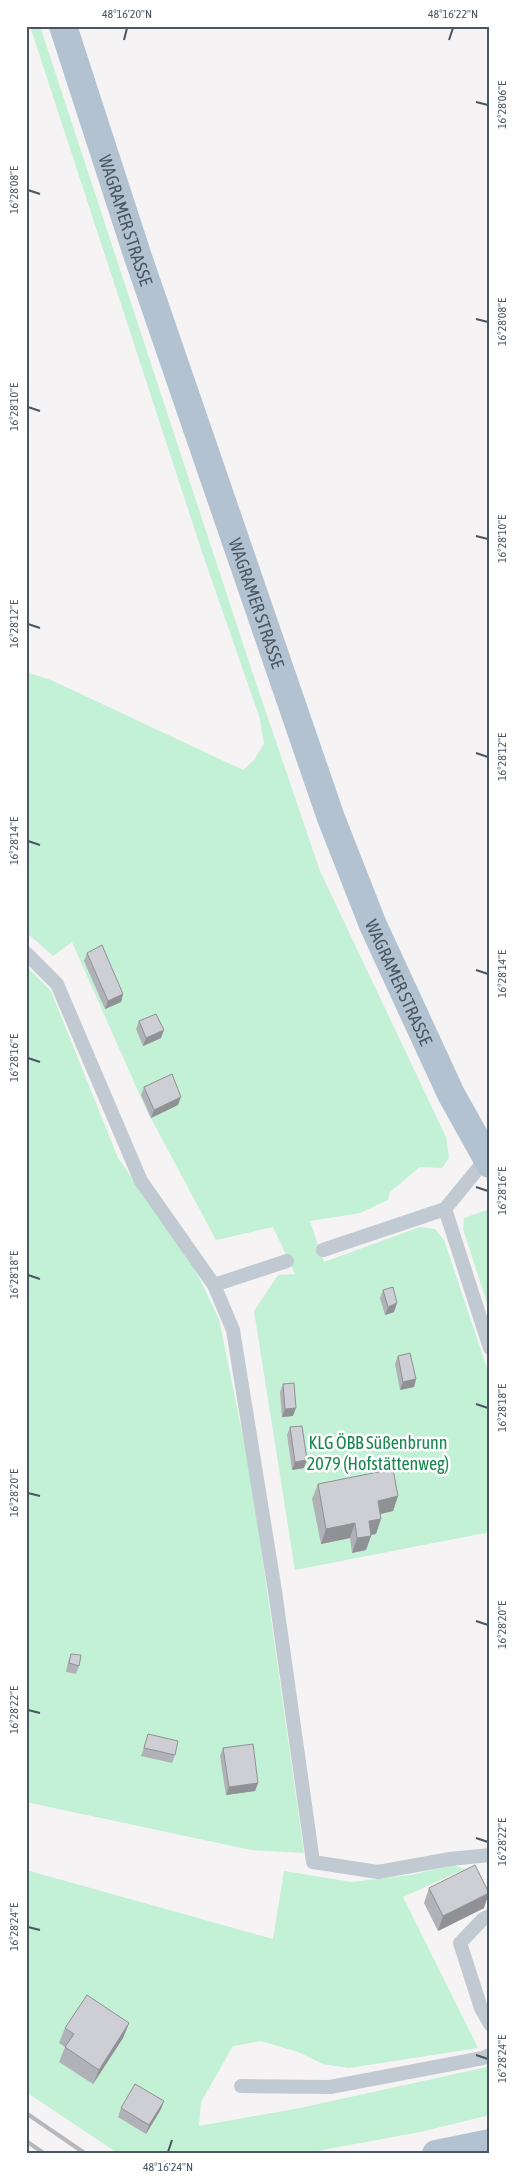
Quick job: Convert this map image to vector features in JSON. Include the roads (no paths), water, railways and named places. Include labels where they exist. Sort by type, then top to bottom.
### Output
[{"type":"main road","name":"WAGRAMER STRASSE","points":[[64,26],[138,257],[331,818],[376,934],[451,1094],[488,1161]]},
{"type":"main road","points":[[436,2154],[490,2143]]},
{"type":"lane","points":[[26,953],[57,984],[141,1181],[214,1285],[233,1330],[275,1591],[313,1862],[378,1872],[450,1859],[490,1855]]},
{"type":"lane","points":[[323,1250],[444,1209],[488,1161]]},
{"type":"lane","points":[[444,1209],[490,1348]]},
{"type":"lane","points":[[214,1285],[287,1261]]},
{"type":"lane","points":[[490,1916],[483,1919],[460,1943],[481,2008],[490,2024]]},
{"type":"lane","points":[[241,2086],[330,2087],[490,2055]]},
{"type":"railway","points":[[26,2113],[86,2154]]},
{"type":"railway","points":[[26,2141],[45,2154]]},
{"type":"park label","name":"KLG ÖBB Süßenbrunn 2079 (Hofstättenweg)","points":[[378,1452]]}]
